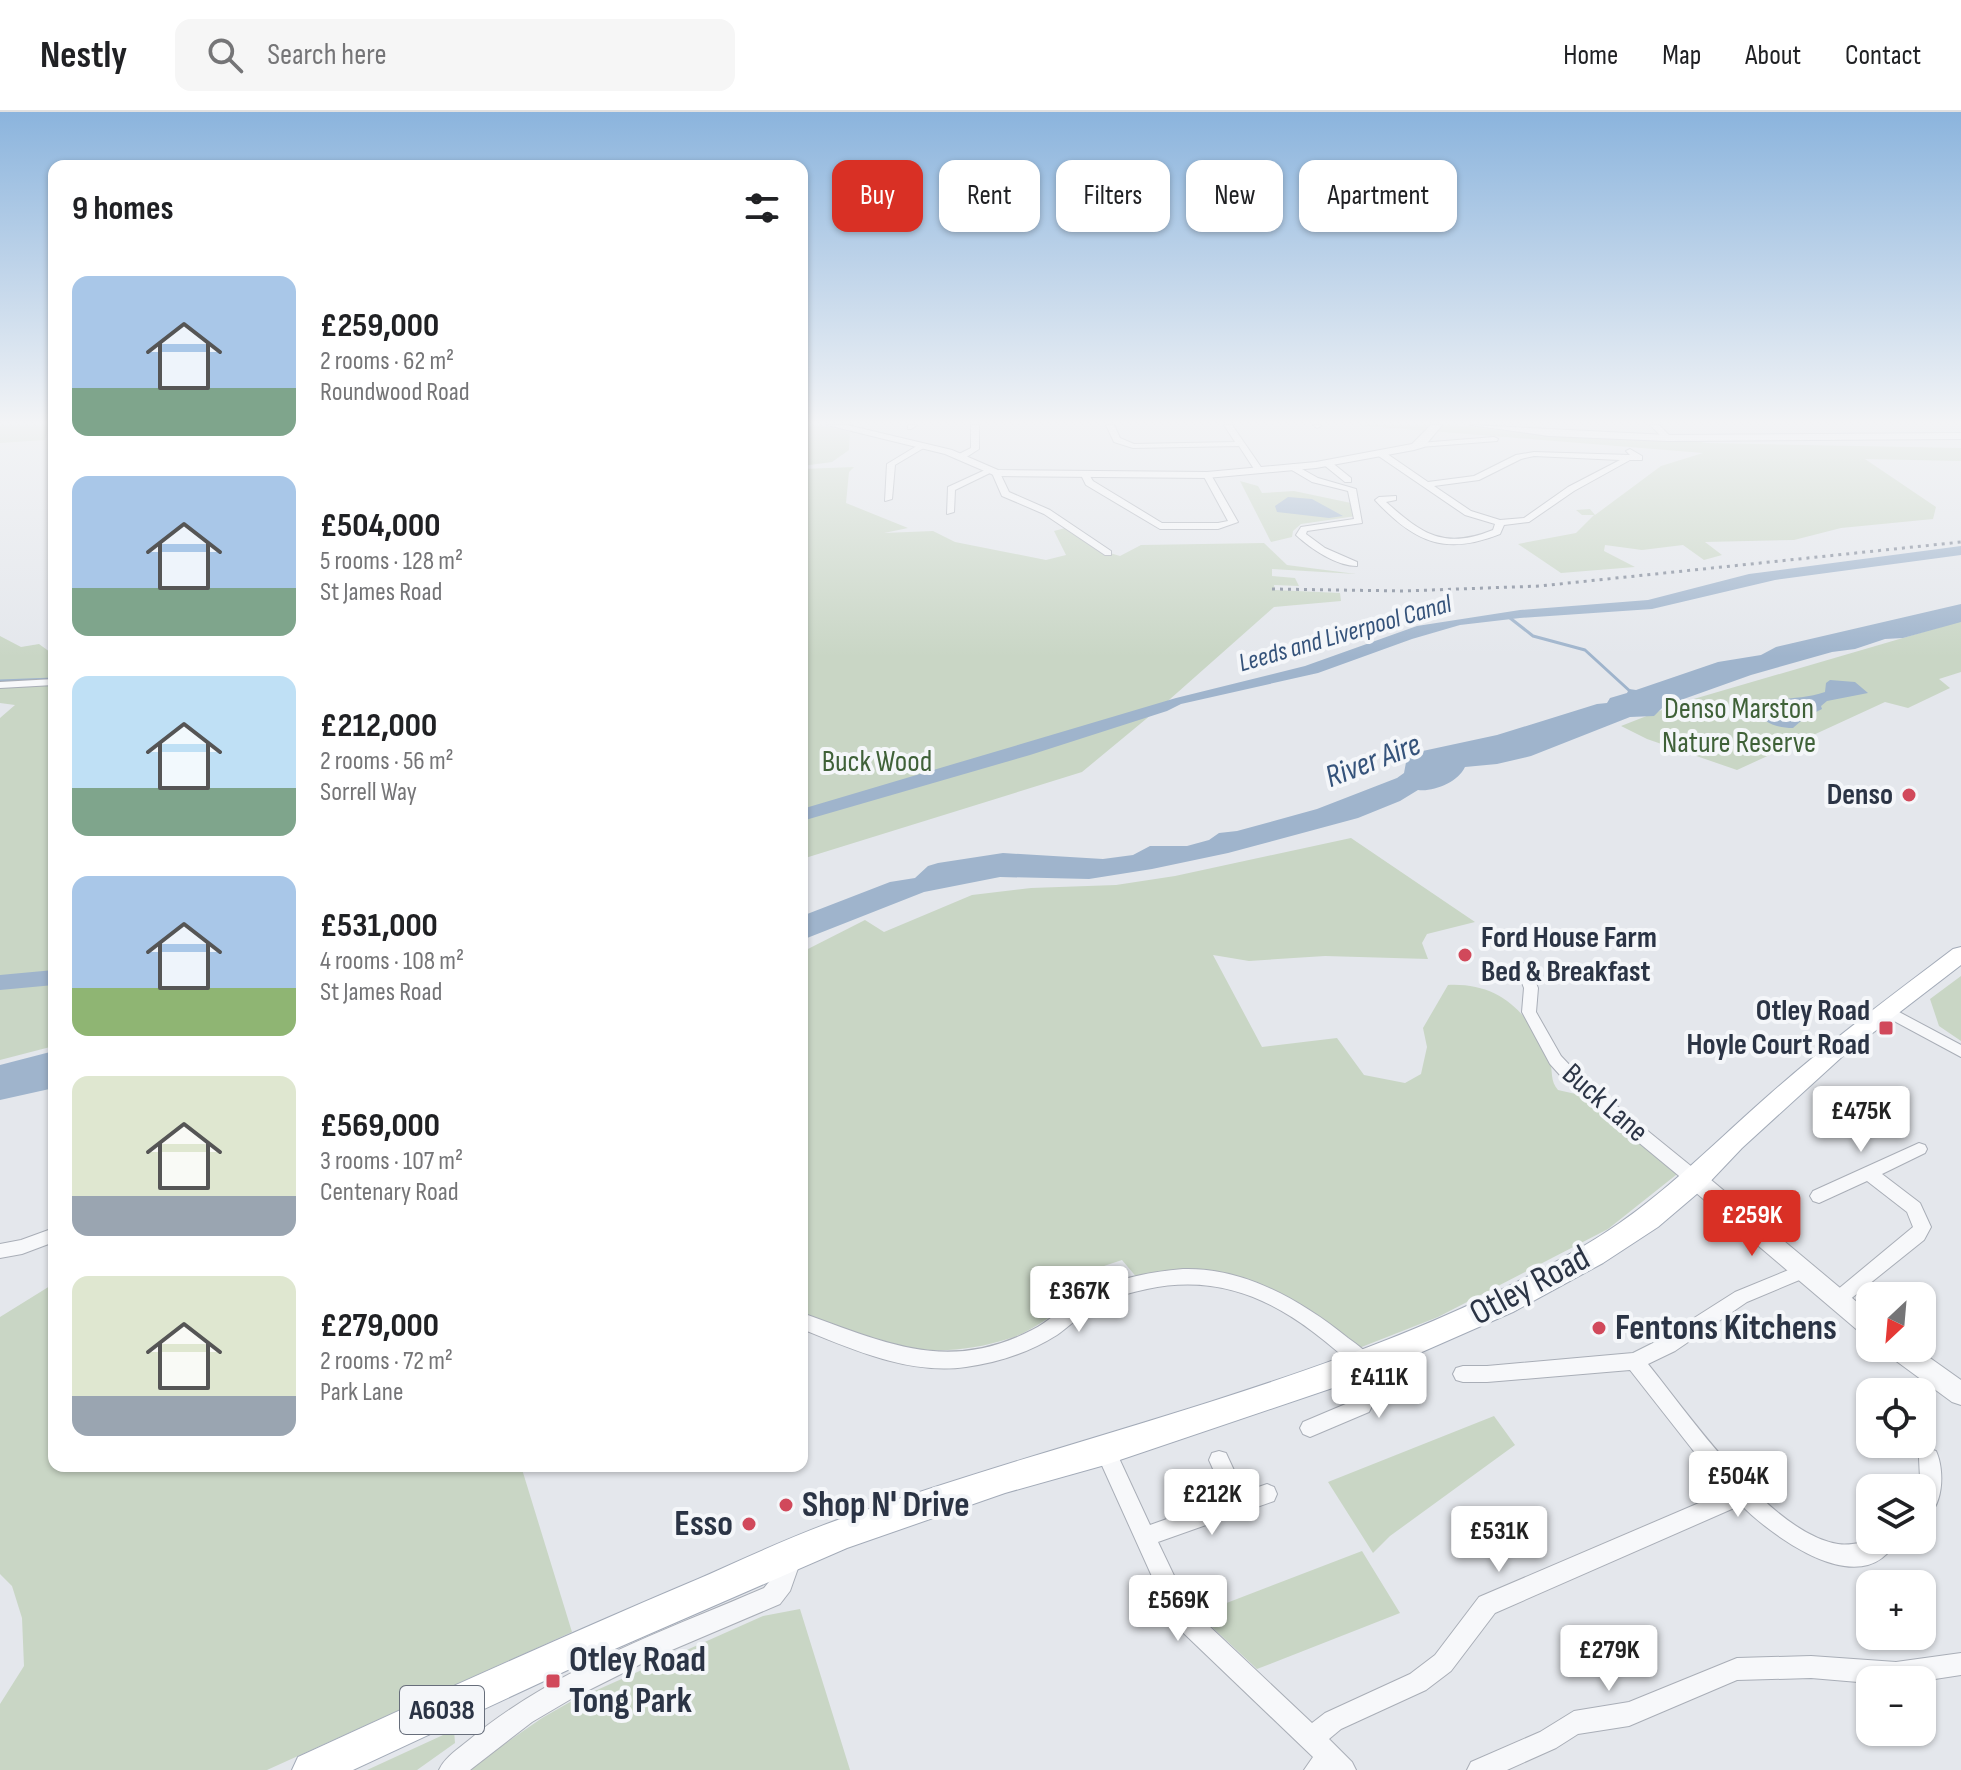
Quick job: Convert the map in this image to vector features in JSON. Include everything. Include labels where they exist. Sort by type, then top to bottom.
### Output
[{"type":"main road","name":"Otley Road","points":[[311,1770],[573,1650],[842,1534],[969,1490],[1105,1450],[1352,1369],[1439,1334],[1560,1273],[1648,1219],[1696,1180],[1756,1120],[1836,1049],[1961,954]]},
{"type":"street","points":[[950,502],[950,512]]},
{"type":"street","points":[[1025,502],[1047,512],[1108,553]]},
{"type":"street","points":[[1121,502],[1160,526],[1218,526],[1233,522],[1222,502]]},
{"type":"street","points":[[1354,564],[1322,550],[1301,535],[1304,529],[1312,526],[1359,521],[1355,502]]},
{"type":"street","points":[[1382,502],[1415,532],[1429,540],[1481,538],[1497,532],[1500,523]]},
{"type":"street","points":[[1454,502],[1468,513],[1500,523],[1526,520],[1552,502]]},
{"type":"street","points":[[0,685],[48,682]]},
{"type":"street","name":"Buck Lane","points":[[1523,968],[1531,988],[1529,1012],[1555,1060],[1574,1080],[1696,1180]]},
{"type":"street","points":[[1886,1010],[1961,1052]]},
{"type":"street","points":[[1819,1196],[1919,1149]]},
{"type":"street","points":[[1837,1300],[1918,1235],[1922,1227],[1914,1208],[1869,1173]]},
{"type":"street","points":[[1696,1180],[1856,1316]]},
{"type":"street","points":[[0,1251],[48,1237]]},
{"type":"street","points":[[1463,1374],[1635,1361],[1668,1345],[1741,1297],[1803,1271]]},
{"type":"street","points":[[808,1323],[898,1355],[937,1360],[978,1355],[1028,1341],[1052,1329],[1080,1306],[1122,1288],[1170,1277],[1208,1277],[1242,1284],[1271,1298],[1338,1340],[1352,1369],[1362,1406],[1310,1428]]},
{"type":"street","points":[[1635,1361],[1743,1494],[1788,1534],[1833,1553],[1856,1554]]},
{"type":"street","points":[[1916,1362],[1961,1394]]},
{"type":"street","points":[[1105,1450],[1181,1615],[1311,1739],[1330,1766]]},
{"type":"street","points":[[1929,1458],[1930,1474]]},
{"type":"street","points":[[1219,1460],[1239,1503]]},
{"type":"street","points":[[1144,1537],[1267,1494]]},
{"type":"street","points":[[1311,1739],[1333,1721],[1418,1682],[1443,1663],[1487,1605],[1743,1494]]},
{"type":"street","points":[[451,1770],[487,1737],[575,1682],[772,1596],[782,1583],[791,1556]]},
{"type":"street","points":[[1479,1770],[1548,1740],[1574,1723],[1629,1714],[1737,1669],[1811,1667],[1896,1673],[1961,1664]]},
{"type":"green space","name":"Buck Wood","points":[[808,502],[846,502],[908,528],[884,533],[933,531],[955,542],[1046,560],[1066,555],[1054,531],[1065,528],[1103,551],[1120,556],[1141,545],[1264,543],[1287,565],[1356,574],[1272,569],[1272,576],[1295,578],[1299,586],[1274,585],[1275,590],[1340,593],[1341,601],[1274,607],[1082,772],[808,857]]},
{"type":"green space","points":[[1251,502],[1351,503],[1356,516],[1301,524],[1293,531],[1292,537],[1271,542]]},
{"type":"green space","points":[[1612,502],[1929,502],[1936,507],[1933,519],[1841,528],[1794,540],[1705,542],[1722,555],[1704,560],[1683,545],[1642,550],[1605,545],[1604,551],[1635,567],[1561,573],[1518,544],[1576,533],[1594,515],[1582,515],[1576,510],[1590,509],[1595,515]]},
{"type":"green space","name":"Denso Marston Nature Reserve","points":[[1961,621],[1961,672],[1939,679],[1950,688],[1908,708],[1885,702],[1737,770],[1647,739],[1621,726],[1680,703]]},
{"type":"green space","points":[[0,636],[21,647],[39,644],[48,651],[48,1048],[0,1060],[0,718],[15,705],[0,703]]},
{"type":"green space","points":[[1351,838],[1475,922],[1427,934],[1422,943],[1428,959],[1325,956],[1249,961],[1213,955],[1262,1047],[1337,1038],[1364,1075],[1405,1083],[1421,1074],[1427,1047],[1423,1028],[1448,985],[1478,988],[1502,998],[1531,1026],[1547,1052],[1558,1090],[1589,1097],[1681,1171],[1608,1229],[1438,1317],[1359,1348],[1264,1288],[1138,1279],[1122,1260],[1077,1275],[1073,1268],[1065,1272],[1065,1308],[1018,1335],[981,1346],[953,1350],[904,1347],[808,1315],[808,949],[865,920],[884,932],[972,895],[1031,888],[1116,885],[1175,876]]},
{"type":"green space","points":[[1961,976],[1961,1041],[1939,1026],[1930,999]]},
{"type":"green space","points":[[48,1287],[48,1472],[523,1472],[572,1632],[267,1770],[0,1770],[0,1704],[24,1666],[22,1618],[12,1586],[0,1574],[0,1317]]},
{"type":"green space","points":[[1494,1416],[1515,1445],[1390,1536],[1373,1553],[1328,1482]]},
{"type":"green space","points":[[1362,1551],[1400,1613],[1257,1669],[1198,1614]]},
{"type":"green space","points":[[800,1609],[850,1770],[467,1770],[570,1702],[763,1616]]},
{"type":"green space","points":[[454,1730],[455,1743],[417,1770],[367,1770]]},
{"type":"water","points":[[1280,502],[1318,502],[1343,516],[1329,518],[1277,512],[1275,506]]},
{"type":"water","points":[[1961,546],[1961,555],[1775,580],[1652,609],[1460,625],[1318,673],[1181,704],[1030,755],[808,819],[808,807],[1176,698],[1305,666],[1417,626],[1520,610],[1648,600],[1749,574]]},
{"type":"water","name":"River Aire","points":[[1961,604],[1961,622],[1903,638],[1885,639],[1855,649],[1832,652],[1751,675],[1664,706],[1654,716],[1630,717],[1531,756],[1465,767],[1445,785],[1418,790],[1358,818],[1228,853],[1152,869],[1089,879],[1000,877],[924,892],[808,938],[808,914],[890,882],[915,878],[928,866],[1003,853],[1103,859],[1133,855],[1150,846],[1187,846],[1209,840],[1219,833],[1317,809],[1397,778],[1404,773],[1407,757],[1418,752],[1497,735],[1607,703],[1610,698],[1627,693],[1629,689],[1636,690],[1718,662],[1761,655],[1776,647]]},
{"type":"water","points":[[1830,680],[1855,682],[1868,693],[1827,701],[1821,706],[1822,709],[1808,716],[1800,714],[1794,717],[1801,721],[1793,728],[1771,724],[1754,709],[1755,704],[1825,692],[1826,683]]},
{"type":"water","points":[[48,971],[48,986],[0,990],[0,975]]},
{"type":"water","points":[[48,1053],[48,1089],[0,1100],[0,1065]]},
{"type":"waterway","points":[[1510,618],[1533,636],[1585,650],[1632,693]]},
{"type":"waterway","points":[[0,681],[48,679]]},
{"type":"railway","points":[[1272,589],[1404,591],[1540,586],[1961,542]]},
{"type":"place","name":"Denso","points":[[1909,795]]},
{"type":"place","name":"Ford House Farm Bed & Breakfast","points":[[1465,955]]},
{"type":"place","name":"Otley Road Hoyle Court Road","points":[[1886,1028]]},
{"type":"place","name":"Fentons Kitchens","points":[[1599,1328]]},
{"type":"place","name":"Shop N' Drive","points":[[786,1505]]},
{"type":"place","name":"Esso","points":[[749,1524]]},
{"type":"place","name":"Otley Road Tong Park","points":[[553,1681]]},
{"type":"water label","name":"Leeds and Liverpool Canal","points":[[1345,634]]}]
